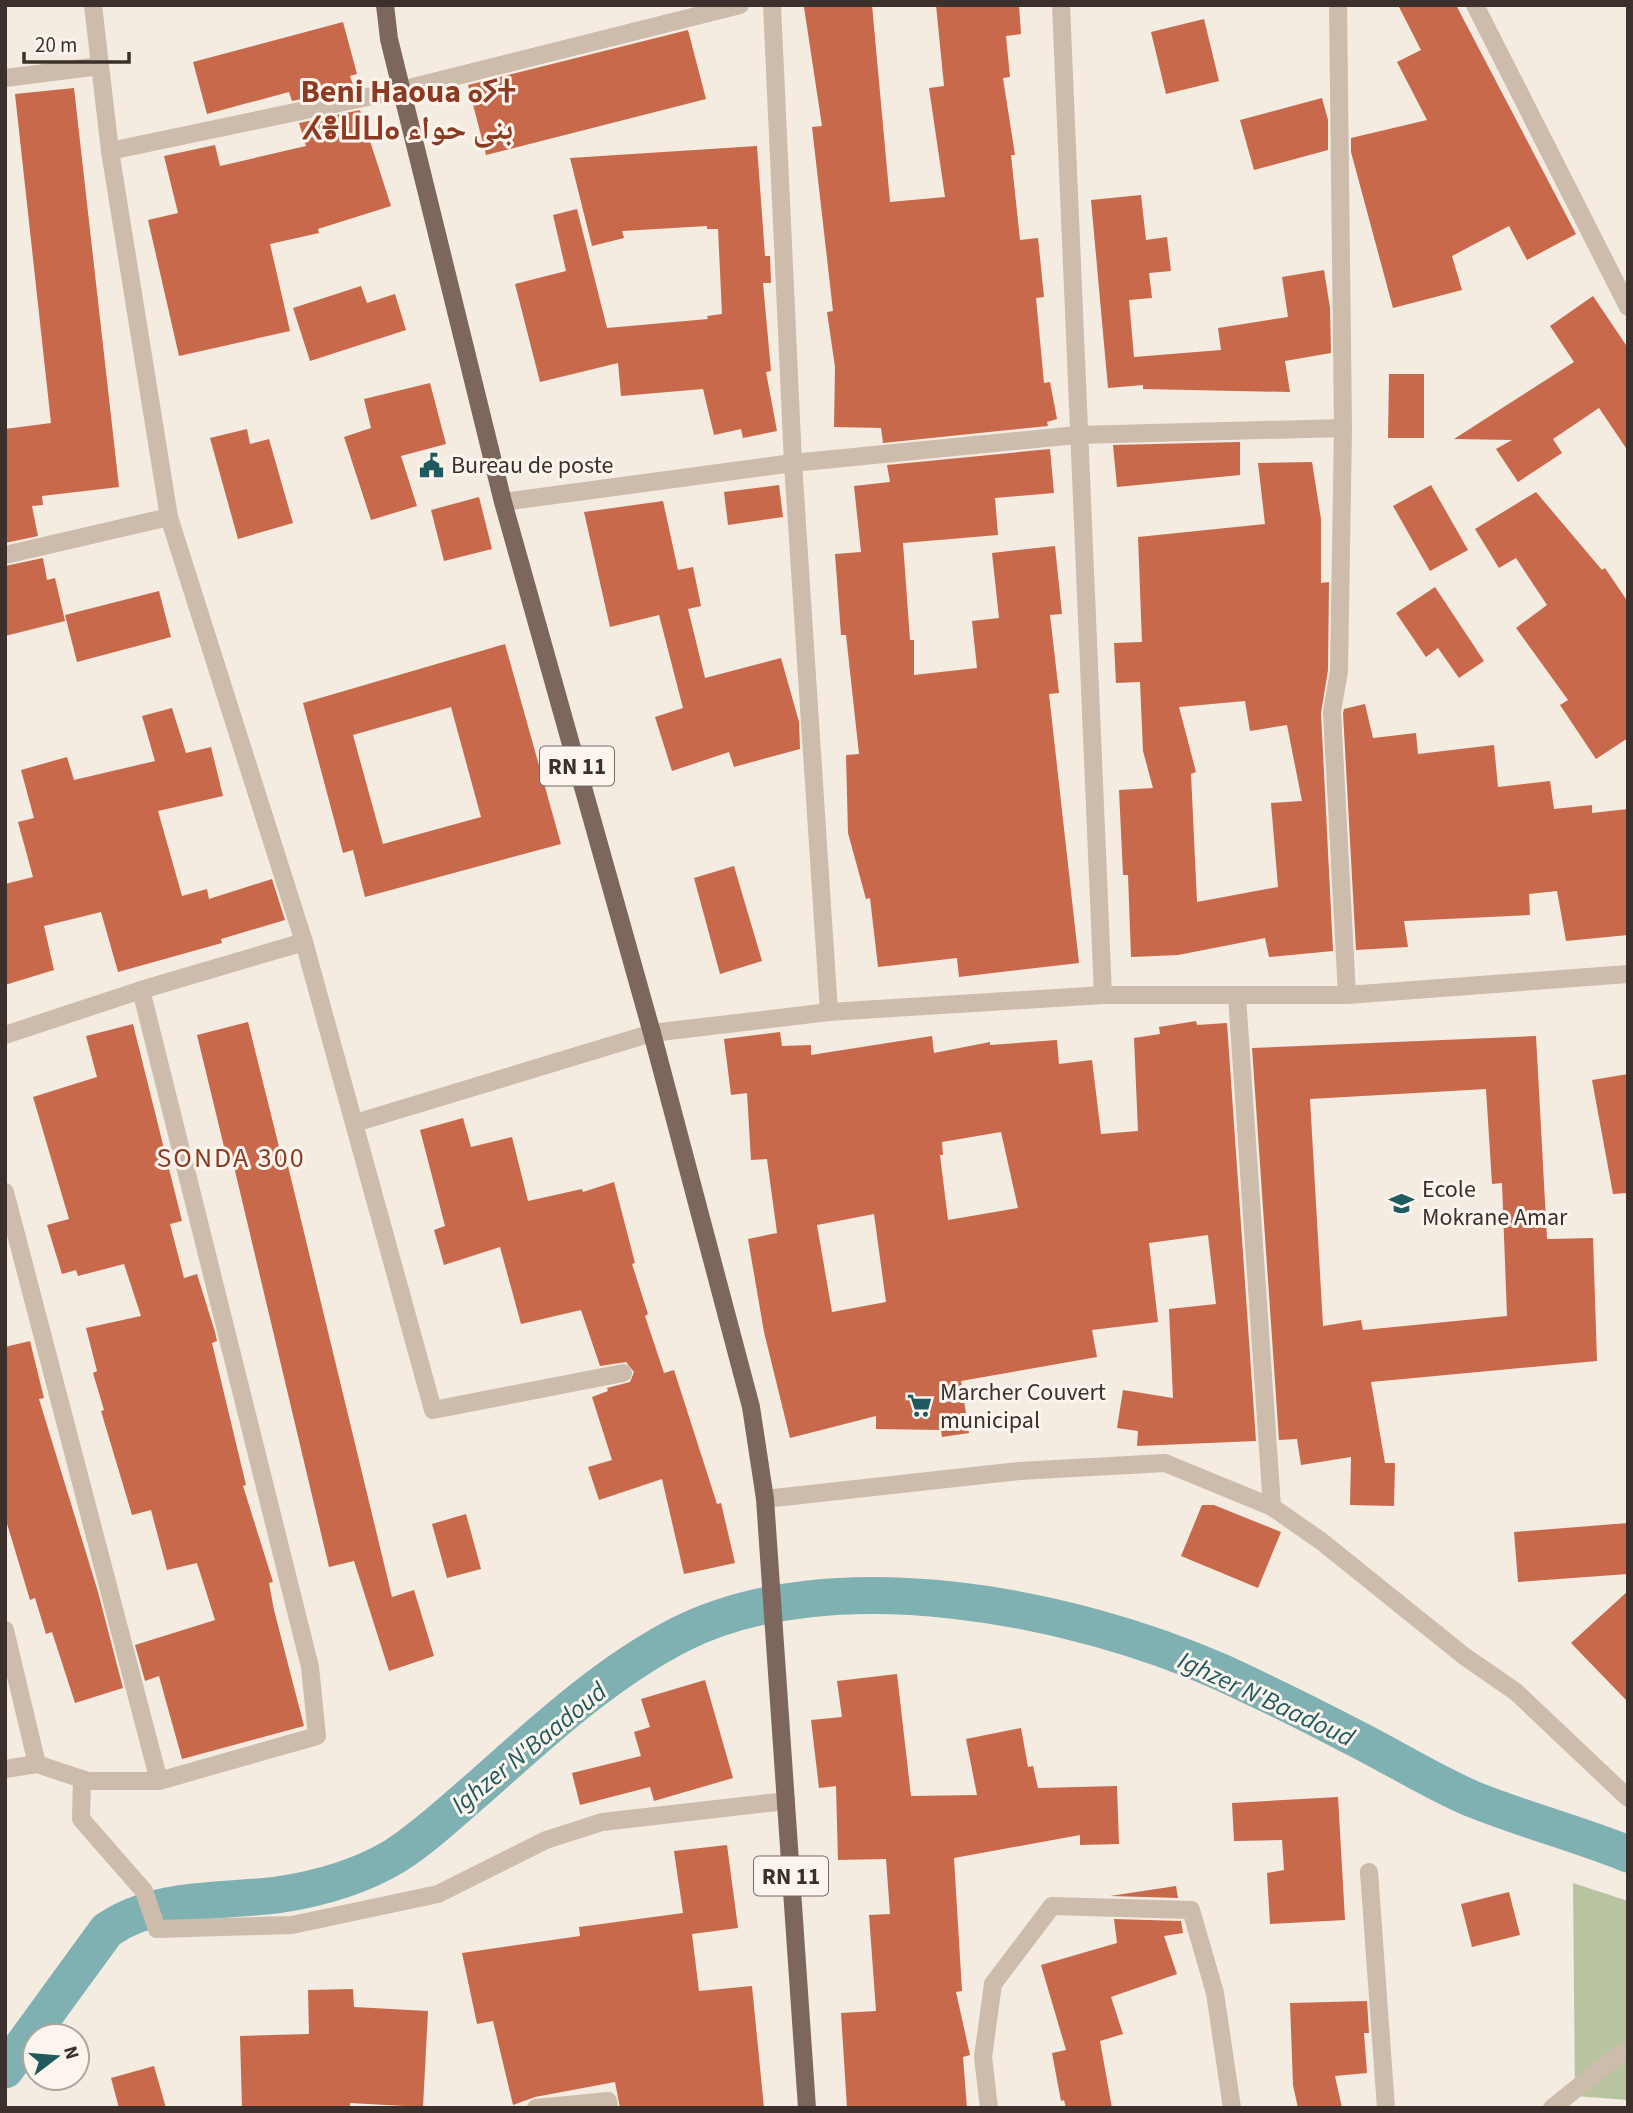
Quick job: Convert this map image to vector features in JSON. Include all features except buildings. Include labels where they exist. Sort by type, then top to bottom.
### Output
[{"type":"main road","name":"RN 11","points":[[384,5],[401,90],[503,502],[652,1033],[751,1407],[765,1499],[807,2108]]},
{"type":"street","points":[[93,5],[110,151],[169,517],[304,942],[433,1410],[622,1373]]},
{"type":"street","points":[[110,151],[401,90],[740,5]]},
{"type":"street","points":[[772,5],[793,463],[829,1012]]},
{"type":"street","points":[[1061,5],[1077,435],[1103,995]]},
{"type":"street","points":[[1338,5],[1343,428],[1339,671],[1332,712],[1347,995]]},
{"type":"street","points":[[1475,5],[1628,307]]},
{"type":"street","points":[[5,78],[100,66]]},
{"type":"street","points":[[503,502],[793,463],[1077,435],[1343,428]]},
{"type":"street","points":[[5,555],[169,517]]},
{"type":"street","points":[[5,1035],[141,990],[304,942]]},
{"type":"street","points":[[355,1124],[652,1033],[829,1012],[1103,995],[1347,995],[1628,974]]},
{"type":"street","points":[[5,1769],[37,1763],[82,1779],[159,1781],[317,1737],[310,1667],[141,990]]},
{"type":"street","points":[[1237,996],[1272,1507]]},
{"type":"street","points":[[5,1192],[159,1781]]},
{"type":"street","points":[[765,1499],[1019,1471],[1165,1463],[1272,1507],[1321,1541],[1464,1656],[1516,1692],[1628,1798]]},
{"type":"street","points":[[5,1630],[37,1763]]},
{"type":"street","points":[[82,1779],[81,1819],[144,1891],[157,1929],[292,1925],[438,1894],[546,1840],[602,1822],[786,1801]]},
{"type":"street","points":[[1370,1872],[1386,2108]]},
{"type":"street","points":[[989,2108],[983,2057],[993,1984],[1052,1906],[1191,1910],[1215,1993],[1231,2108]]},
{"type":"street","points":[[1552,2108],[1613,2059],[1628,2051]]},
{"type":"street","points":[[536,2108],[608,2101],[609,2108]]},
{"type":"green space","points":[[1573,1883],[1628,1901],[1628,2100],[1575,2096]]},
{"type":"waterway","name":"Ighzer N'Baadoud","points":[[5,2070],[107,1930],[126,1919],[167,1906],[277,1895],[323,1886],[368,1870],[395,1856],[417,1840],[575,1705],[651,1650],[679,1635],[740,1612],[807,1599],[878,1596],[952,1600],[1025,1611],[1096,1628],[1163,1649],[1223,1673],[1470,1798],[1628,1854]]},
{"type":"place","name":"Bureau de poste","points":[[431,465]]},
{"type":"place","name":"Ecole Mokrane Amar","points":[[1402,1203]]},
{"type":"place","name":"Marcher Couvert municipal","points":[[920,1406]]},
{"type":"district","name":"Beni Haoua ⴰⵢⵜ ⵃⴻⵡⵡⴰ بنى حواء","points":[[408,110]]},
{"type":"district","name":"SONDA 300","points":[[231,1158]]}]
